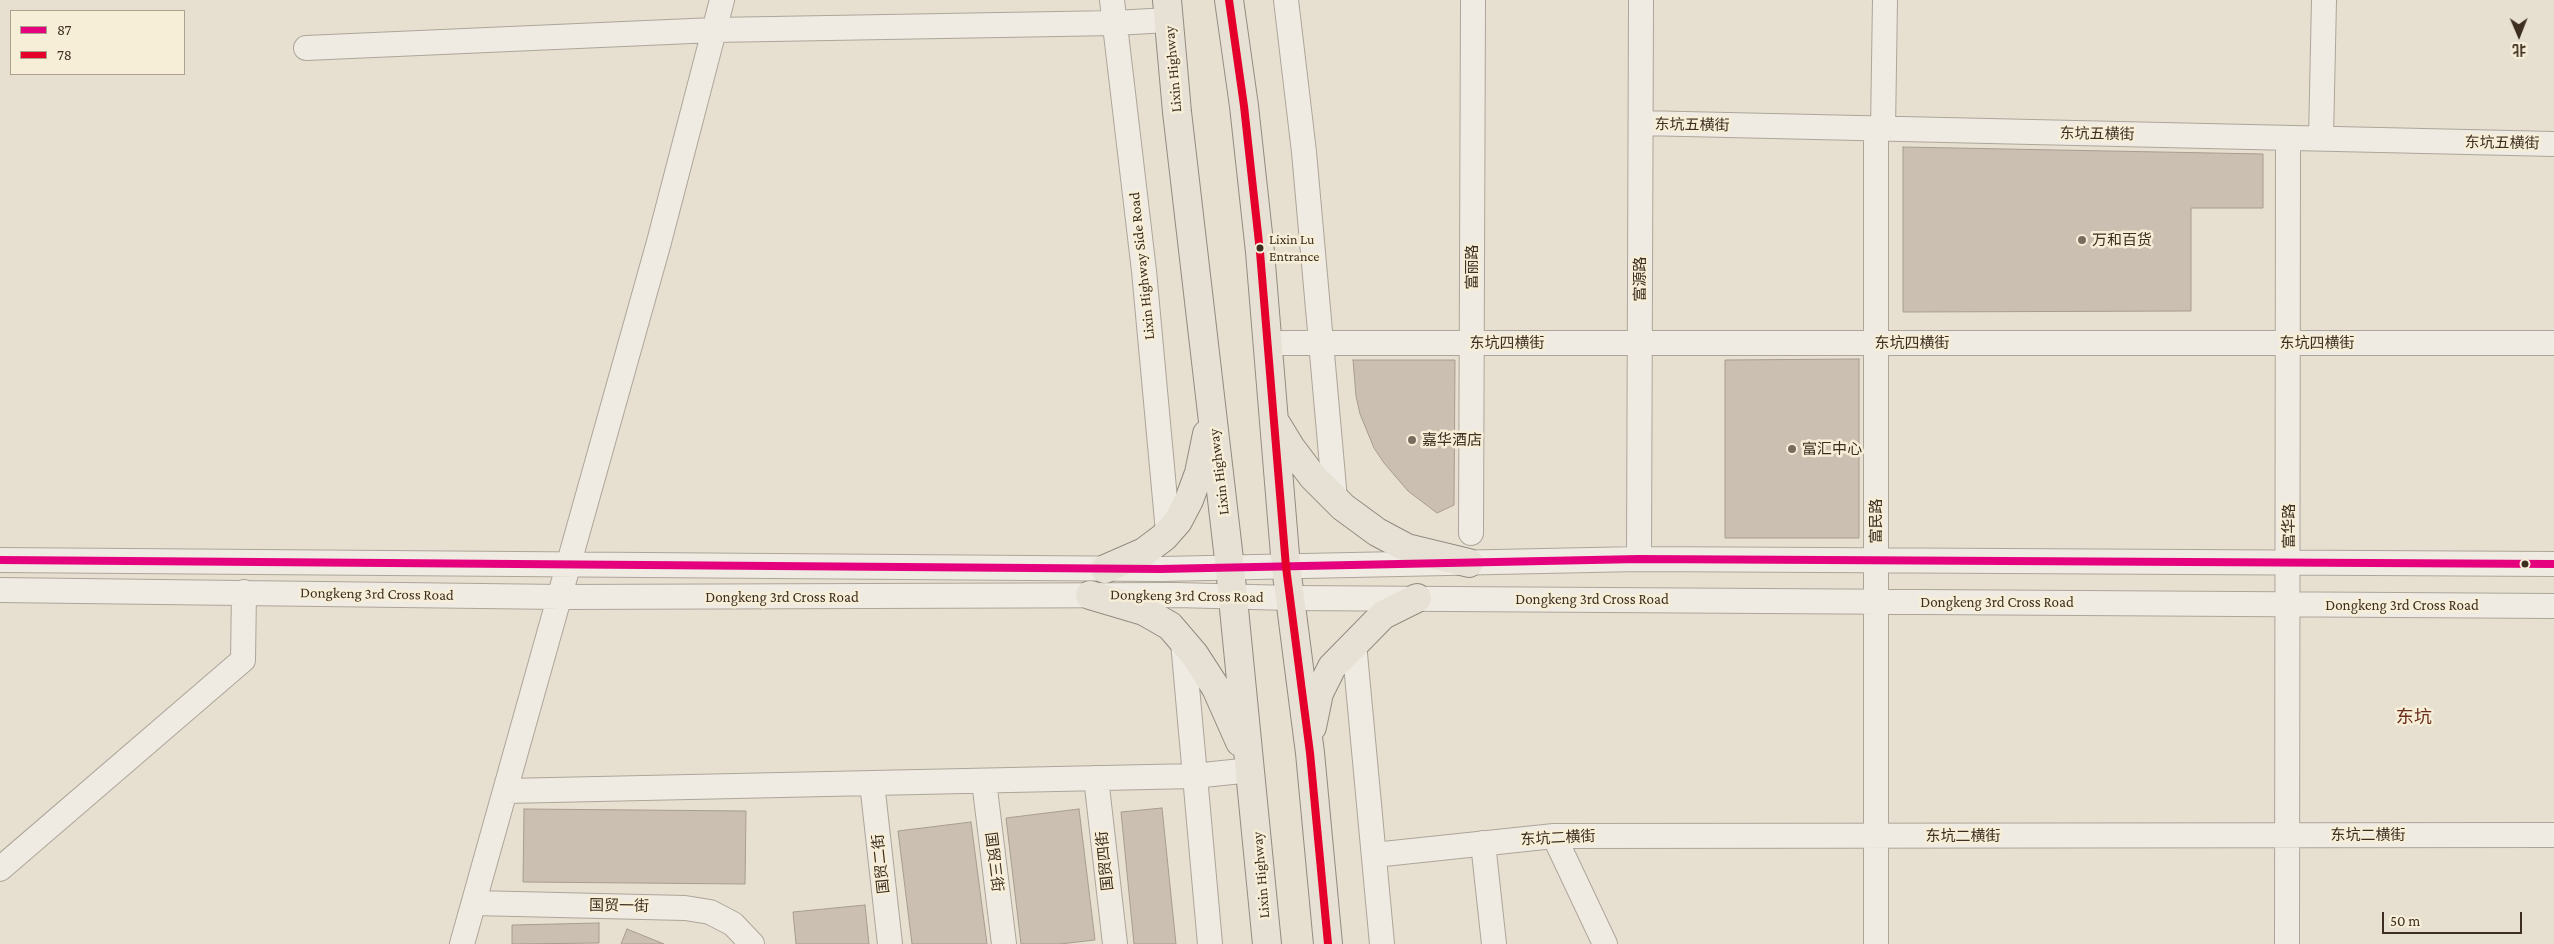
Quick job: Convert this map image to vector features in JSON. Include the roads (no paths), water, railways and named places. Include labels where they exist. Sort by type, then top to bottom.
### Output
[{"type":"main road","points":[[1229,0],[1246,116],[1269,343],[1286,567],[1308,743],[1328,944]]},
{"type":"main road","name":"Lixin Highway","points":[[1168,10],[1233,596],[1267,944]]},
{"type":"main road","points":[[1105,569],[1144,552],[1178,521],[1189,500],[1199,473],[1212,413]]},
{"type":"main road","points":[[1275,423],[1313,477],[1335,499],[1377,532],[1408,548],[1469,563]]},
{"type":"main road","points":[[1090,595],[1144,611],[1170,626],[1184,642],[1216,688],[1251,770]]},
{"type":"main road","points":[[1308,743],[1319,692],[1332,667],[1382,615],[1417,598]]},
{"type":"street","points":[[462,944],[561,597],[659,242],[722,0]]},
{"type":"street","name":"Lixin Highway Side Road","points":[[1112,0],[1144,271],[1168,532]]},
{"type":"street","points":[[1286,0],[1304,152],[1335,499]]},
{"type":"street","name":"富丽路","points":[[1471,533],[1473,0]]},
{"type":"street","name":"富源路","points":[[1639,559],[1641,0]]},
{"type":"street","name":"富民路","points":[[1876,944],[1876,343],[1879,129],[1885,0]]},
{"type":"street","points":[[2321,138],[2324,0]]},
{"type":"street","points":[[306,48],[714,30],[1115,24],[1168,10]]},
{"type":"street","name":"东坑五横街","points":[[1640,123],[2554,144]]},
{"type":"street","name":"富华路","points":[[2287,944],[2289,562],[2288,138]]},
{"type":"street","name":"东坑四横街","points":[[1269,343],[2554,342]]},
{"type":"street","name":"Dongkeng 3rd Cross Road","points":[[0,560],[1105,569],[1639,559],[2554,564]]},
{"type":"street","name":"Dongkeng 3rd Cross Road","points":[[0,590],[561,597],[1090,595],[2554,606]]},
{"type":"street","points":[[0,870],[243,660],[244,592]]},
{"type":"street","points":[[1184,642],[1194,776],[1210,944]]},
{"type":"street","points":[[1354,643],[1382,944]]},
{"type":"street","points":[[506,791],[1194,776],[1251,770]]},
{"type":"street","name":"国贸四街","points":[[1096,778],[1115,944]]},
{"type":"street","name":"国贸三街","points":[[984,781],[1004,944]]},
{"type":"street","name":"国贸二街","points":[[872,783],[890,944]]},
{"type":"street","name":"东坑二横街","points":[[1374,855],[1554,836],[2554,835]]},
{"type":"street","points":[[1554,836],[1605,944]]},
{"type":"street","points":[[1483,843],[1494,944]]},
{"type":"street","name":"国贸一街","points":[[474,902],[685,908],[710,912],[733,924],[752,944]]},
{"type":"place","name":"万和百货","points":[[2082,240]]},
{"type":"place","name":"Lixin Lu Entrance","points":[[1260,248]]},
{"type":"place","name":"嘉华酒店","points":[[1412,440]]},
{"type":"place","name":"富汇中心","points":[[1792,449]]},
{"type":"district","name":"东坑","points":[[2414,717]]}]
